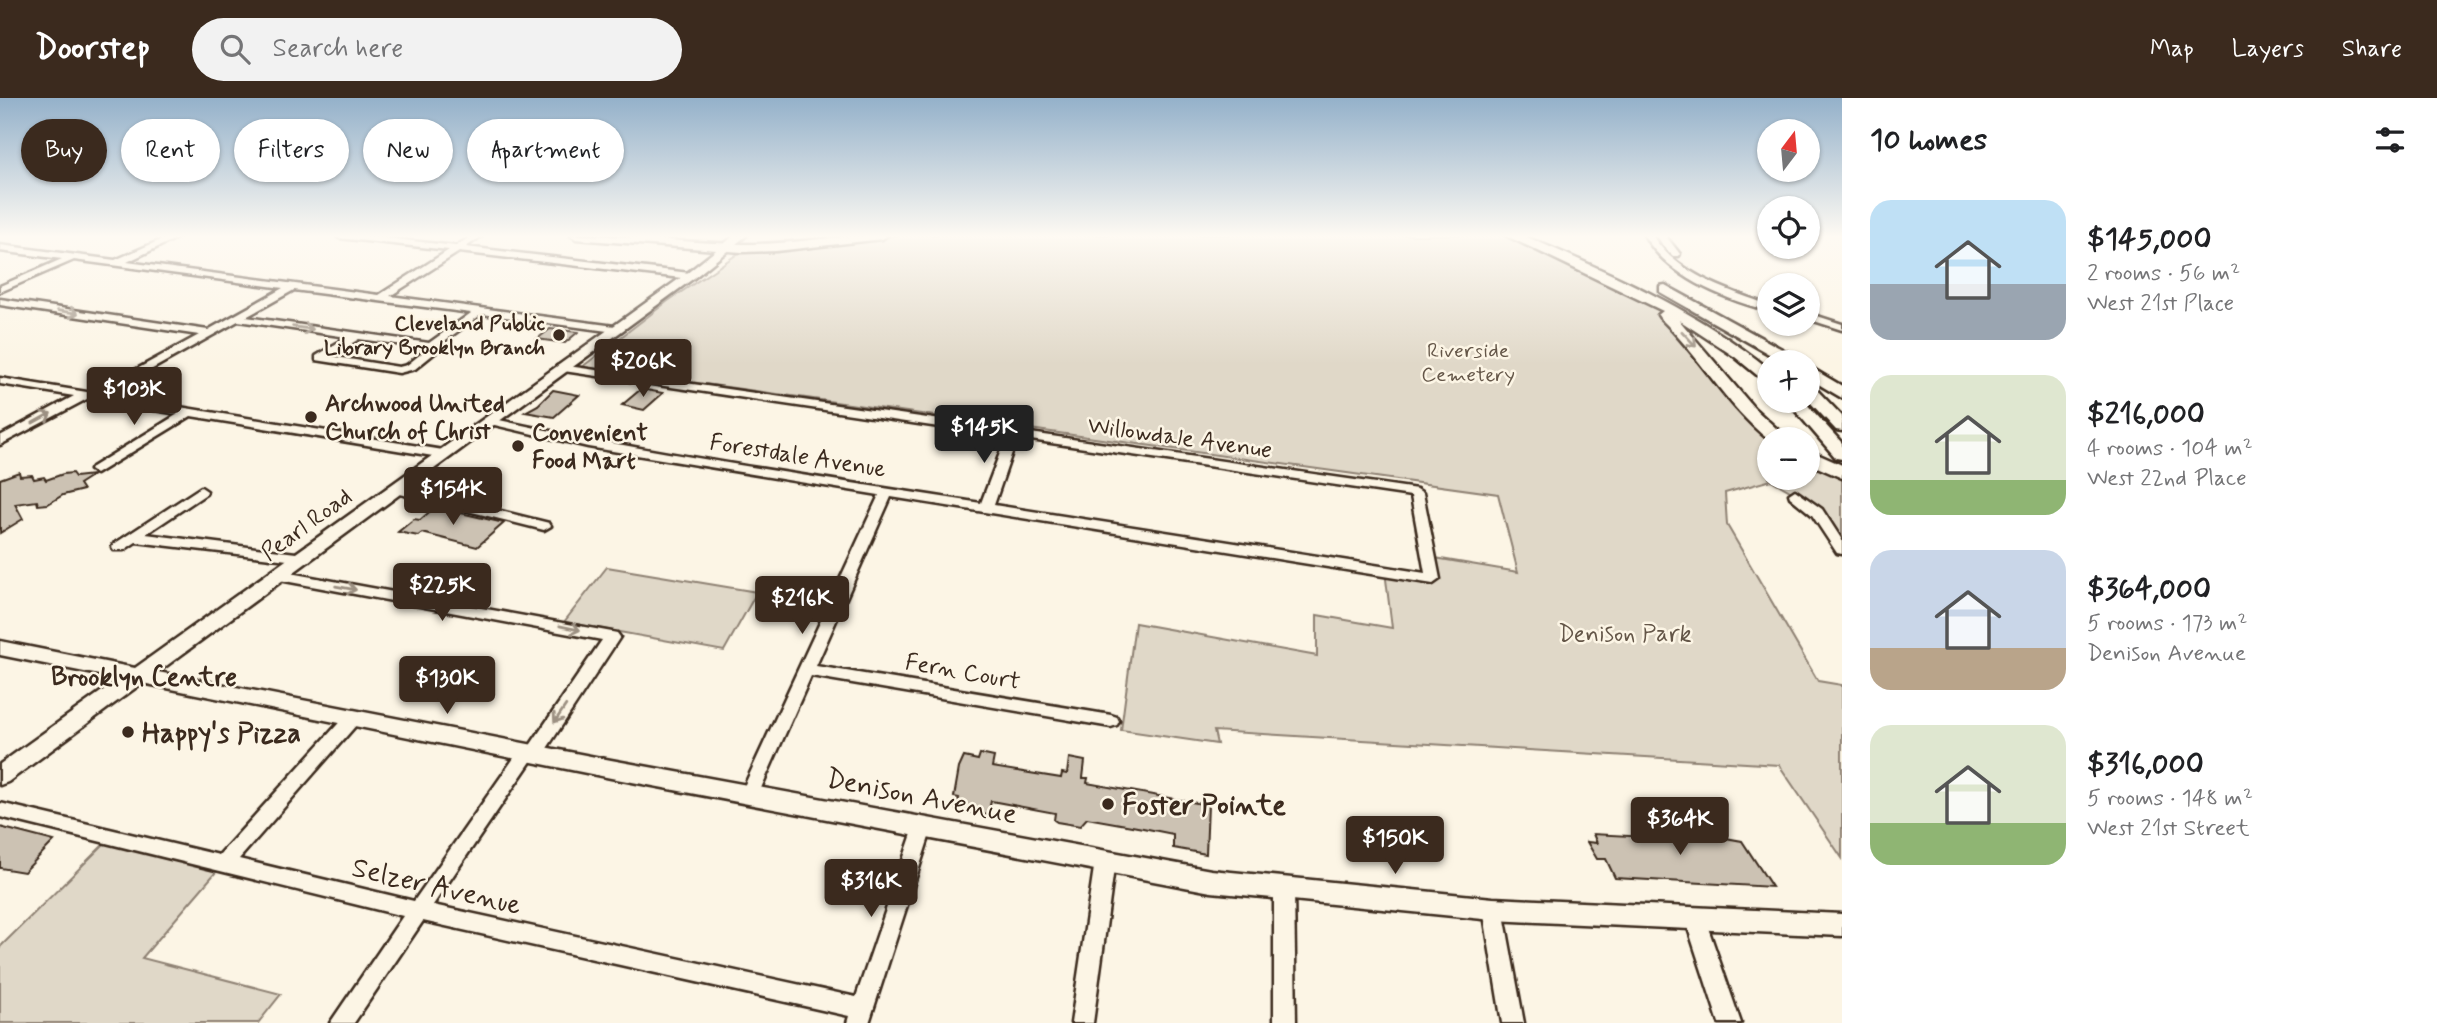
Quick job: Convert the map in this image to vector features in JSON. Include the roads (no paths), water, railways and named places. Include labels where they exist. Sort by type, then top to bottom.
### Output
[{"type":"highway","points":[[1609,278],[1703,327],[1757,368]]},
{"type":"highway","points":[[1629,278],[1689,307],[1757,352]]},
{"type":"highway","points":[[1639,278],[1665,289],[1773,350]]},
{"type":"highway","points":[[1618,282],[1672,321],[1694,344],[1746,412],[1764,427]]},
{"type":"highway","points":[[1820,379],[1842,393]]},
{"type":"highway","points":[[1820,403],[1838,421]]},
{"type":"highway","points":[[1806,413],[1842,454]]},
{"type":"highway","points":[[1820,462],[1842,472]]},
{"type":"main road","name":"Pearl Road","points":[[0,776],[687,278]]},
{"type":"main road","name":"Denison Avenue","points":[[0,648],[352,719],[1211,881],[1493,909],[1842,925]]},
{"type":"street","points":[[0,289],[26,278]]},
{"type":"street","points":[[231,278],[615,329]]},
{"type":"street","points":[[382,298],[412,278]]},
{"type":"street","points":[[1700,278],[1726,292],[1757,302]]},
{"type":"street","points":[[1711,278],[1757,300]]},
{"type":"street","points":[[0,441],[90,396],[294,286]]},
{"type":"street","points":[[0,302],[208,333]]},
{"type":"street","points":[[235,318],[431,346],[480,311]]},
{"type":"street","points":[[1820,320],[1842,327]]},
{"type":"street","points":[[356,336],[320,358],[399,370],[411,366],[434,348],[431,346]]},
{"type":"street","name":"Willowdale Avenue","points":[[562,368],[1417,493],[1433,579]]},
{"type":"street","points":[[0,381],[445,454]]},
{"type":"street","points":[[96,470],[189,412]]},
{"type":"street","name":"Forestdale Avenue","points":[[490,421],[588,443],[1433,579]]},
{"type":"street","points":[[986,508],[1013,433]]},
{"type":"street","points":[[397,489],[544,526]]},
{"type":"street","points":[[119,547],[201,491]]},
{"type":"street","points":[[749,795],[887,492]]},
{"type":"street","points":[[1795,495],[1817,512],[1842,550]]},
{"type":"street","points":[[133,537],[304,558]]},
{"type":"street","points":[[279,576],[612,637],[341,1023]]},
{"type":"street","name":"Fern Court","points":[[806,670],[1111,721]]},
{"type":"street","points":[[222,864],[352,719]]},
{"type":"street","name":"Selzer Avenue","points":[[0,810],[860,1016]]},
{"type":"street","points":[[860,1016],[923,828]]},
{"type":"street","points":[[1082,1023],[1105,861]]},
{"type":"street","points":[[1284,889],[1285,1023]]},
{"type":"street","points":[[1493,909],[1513,1023]]},
{"type":"street","points":[[1695,919],[1730,1023]]},
{"type":"place","name":"Cleveland Public Library Brooklyn Branch","points":[[559,335]]},
{"type":"place","name":"Archwood United Church of Christ","points":[[311,417]]},
{"type":"place","name":"Convenient Food Mart","points":[[518,446]]},
{"type":"place","name":"Happy's Pizza","points":[[128,732]]},
{"type":"place","name":"Foster Pointe","points":[[1108,804]]},
{"type":"district","name":"Brooklyn Centre","points":[[144,676]]},
{"type":"park label","name":"Riverside Cemetery","points":[[1468,362]]},
{"type":"park label","name":"Denison Park","points":[[1625,633]]}]
